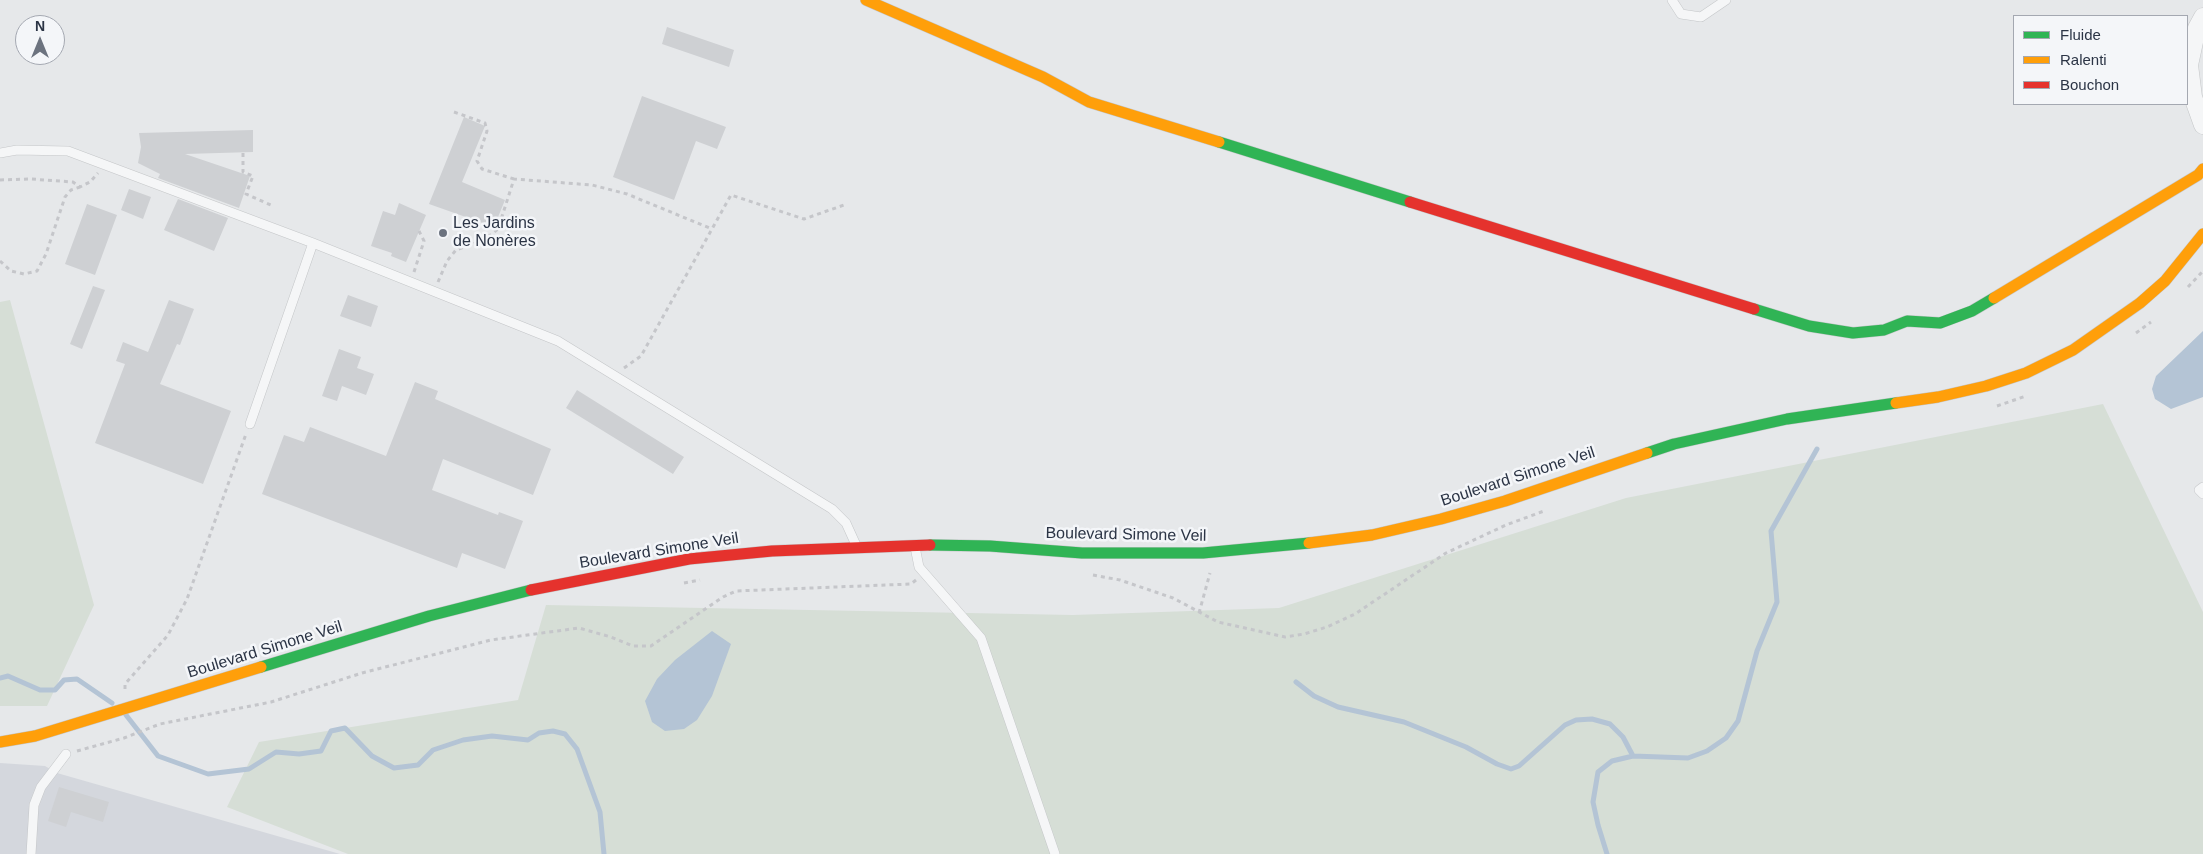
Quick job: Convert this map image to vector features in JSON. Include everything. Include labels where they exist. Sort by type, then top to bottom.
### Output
[{"type":"main road","points":[[866,0],[1043,77],[1088,102],[1809,326],[1853,333],[1884,330],[1907,321],[1940,322],[1972,311],[2198,175],[2203,169]]},
{"type":"main road","name":"Boulevard Simone Veil","points":[[0,742],[35,736],[429,616],[531,590],[690,560],[856,546],[915,545],[990,546],[1082,554],[1218,552],[1280,548],[1372,535],[1441,519],[1505,501],[1674,444],[1787,419],[1938,398],[1986,386],[2026,373],[2073,350],[2106,329],[2165,281],[2203,234]]},
{"type":"street","points":[[2203,17],[2197,28],[2189,65],[2194,97],[2203,125]]},
{"type":"lane","points":[[1672,0],[1681,14],[1701,17],[1726,0]]},
{"type":"lane","points":[[0,153],[17,150],[68,151],[313,243],[558,341],[832,509],[846,523],[856,546]]},
{"type":"lane","points":[[250,424],[313,243]]},
{"type":"lane","points":[[2203,487],[2199,490],[2203,494]]},
{"type":"lane","points":[[915,545],[919,567],[981,638],[1055,854]]},
{"type":"lane","points":[[30,854],[34,805],[49,775],[66,754]]},
{"type":"path","points":[[454,112],[485,123],[487,131],[477,161],[482,169],[514,179],[592,185],[627,194],[712,229]]},
{"type":"path","points":[[243,153],[243,172],[253,176],[246,194],[274,206]]},
{"type":"path","points":[[0,260],[11,271],[24,274],[37,270],[46,254],[65,198],[71,190],[90,182],[102,164]]},
{"type":"path","points":[[434,292],[447,261],[456,250],[484,240],[498,229],[514,179]]},
{"type":"path","points":[[0,180],[56,180],[73,182],[80,186]]},
{"type":"path","points":[[606,370],[626,367],[641,356],[731,195],[804,218],[844,205]]},
{"type":"path","points":[[411,282],[424,241],[420,231]]},
{"type":"path","points":[[129,708],[126,684],[168,635],[187,599],[250,424]]},
{"type":"path","points":[[1199,613],[1218,552]]},
{"type":"path","points":[[66,754],[124,738],[160,724],[191,720],[271,702],[362,673],[491,640],[579,628],[611,637],[632,646],[651,646],[723,597],[736,592],[911,584],[921,577],[919,567]]},
{"type":"shaded area","points":[[10,300],[94,605],[47,706],[0,706],[0,302]]},
{"type":"shaded area","points":[[2103,404],[2203,612],[2203,854],[348,854],[227,807],[259,742],[518,700],[546,605],[1073,615],[1279,608],[1626,498]]},
{"type":"shaded area","points":[[0,763],[45,766],[57,773],[340,854],[0,854]]},
{"type":"water","points":[[2203,331],[2203,397],[2171,409],[2155,399],[2152,389],[2156,376]]},
{"type":"water","points":[[712,631],[731,644],[712,696],[697,720],[684,729],[665,731],[652,722],[645,701],[657,679],[675,660]]},
{"type":"building","points":[[667,27],[734,50],[729,67],[662,44]]},
{"type":"building","points":[[642,96],[726,127],[717,149],[696,141],[674,200],[613,177]]},
{"type":"building","points":[[464,117],[485,126],[462,182],[505,200],[494,227],[429,204]]},
{"type":"building","points":[[253,130],[253,152],[185,154],[250,176],[239,208],[158,178],[160,174],[138,163],[141,147],[139,133]]},
{"type":"building","points":[[129,189],[151,197],[143,219],[121,210]]},
{"type":"building","points":[[178,199],[228,218],[214,251],[164,230]]},
{"type":"building","points":[[399,203],[426,215],[406,262],[391,256],[392,253],[371,246],[383,211],[395,215]]},
{"type":"building","points":[[87,204],[117,215],[95,275],[65,264]]},
{"type":"building","points":[[93,286],[105,290],[82,349],[70,344]]},
{"type":"building","points":[[348,295],[378,306],[371,327],[340,316]]},
{"type":"building","points":[[169,300],[194,309],[180,345],[177,344],[160,384],[231,411],[203,484],[95,443],[125,364],[116,361],[123,342],[148,352]]},
{"type":"building","points":[[339,349],[361,357],[357,368],[374,374],[366,395],[342,386],[337,401],[322,396]]},
{"type":"building","points":[[415,382],[438,391],[435,399],[551,449],[533,495],[443,459],[432,490],[498,515],[499,512],[523,521],[505,569],[462,553],[457,568],[262,494],[284,435],[304,442],[310,427],[386,456]]},
{"type":"building","points":[[577,390],[684,457],[673,474],[566,408]]},
{"type":"building","points":[[59,787],[109,802],[103,822],[71,812],[66,827],[48,821]]},
{"type":"waterway","points":[[1607,854],[1593,802],[1598,772],[1612,761],[1633,756],[1688,758],[1707,751],[1726,738],[1738,721],[1757,651],[1777,602],[1771,531],[1817,449]]},
{"type":"waterway","points":[[0,678],[8,676],[40,690],[55,690],[64,680],[77,679],[112,703]]},
{"type":"waterway","points":[[1296,682],[1314,696],[1338,707],[1404,722],[1466,747],[1497,764],[1511,769],[1519,766],[1565,725],[1576,720],[1592,719],[1610,724],[1623,737],[1633,756]]},
{"type":"waterway","points":[[126,715],[158,756],[208,774],[249,769],[276,752],[299,754],[321,751],[331,731],[345,728],[372,756],[394,768],[418,765],[433,750],[463,740],[492,736],[528,740],[539,733],[553,731],[565,734],[577,749],[600,812],[604,854]]},
{"type":"traffic: fast","points":[[1219,142],[1410,202]]},
{"type":"traffic: fast","points":[[1754,309],[1809,326],[1853,333],[1884,330],[1907,321],[1940,323],[1972,311],[1994,298]]},
{"type":"traffic: fast","points":[[1647,453],[1674,444],[1787,419],[1896,403]]},
{"type":"traffic: fast","points":[[930,545],[990,546],[1082,553],[1203,553],[1309,543]]},
{"type":"traffic: fast","points":[[261,667],[429,616],[531,590]]},
{"type":"traffic: slow","points":[[866,0],[1043,77],[1089,102],[1219,142]]},
{"type":"traffic: slow","points":[[1994,298],[2198,175],[2203,169]]},
{"type":"traffic: slow","points":[[1896,403],[1938,397],[1986,386],[2026,373],[2073,350],[2140,303],[2165,281],[2203,234]]},
{"type":"traffic: slow","points":[[1309,543],[1372,535],[1441,519],[1505,501],[1647,453]]},
{"type":"traffic: slow","points":[[0,742],[35,736],[261,667]]},
{"type":"traffic: jam","points":[[1410,202],[1754,309]]},
{"type":"traffic: jam","points":[[531,590],[689,559],[772,551],[930,545]]},
{"type":"place","name":"Les Jardins de Nonères","points":[[443,233]]}]
